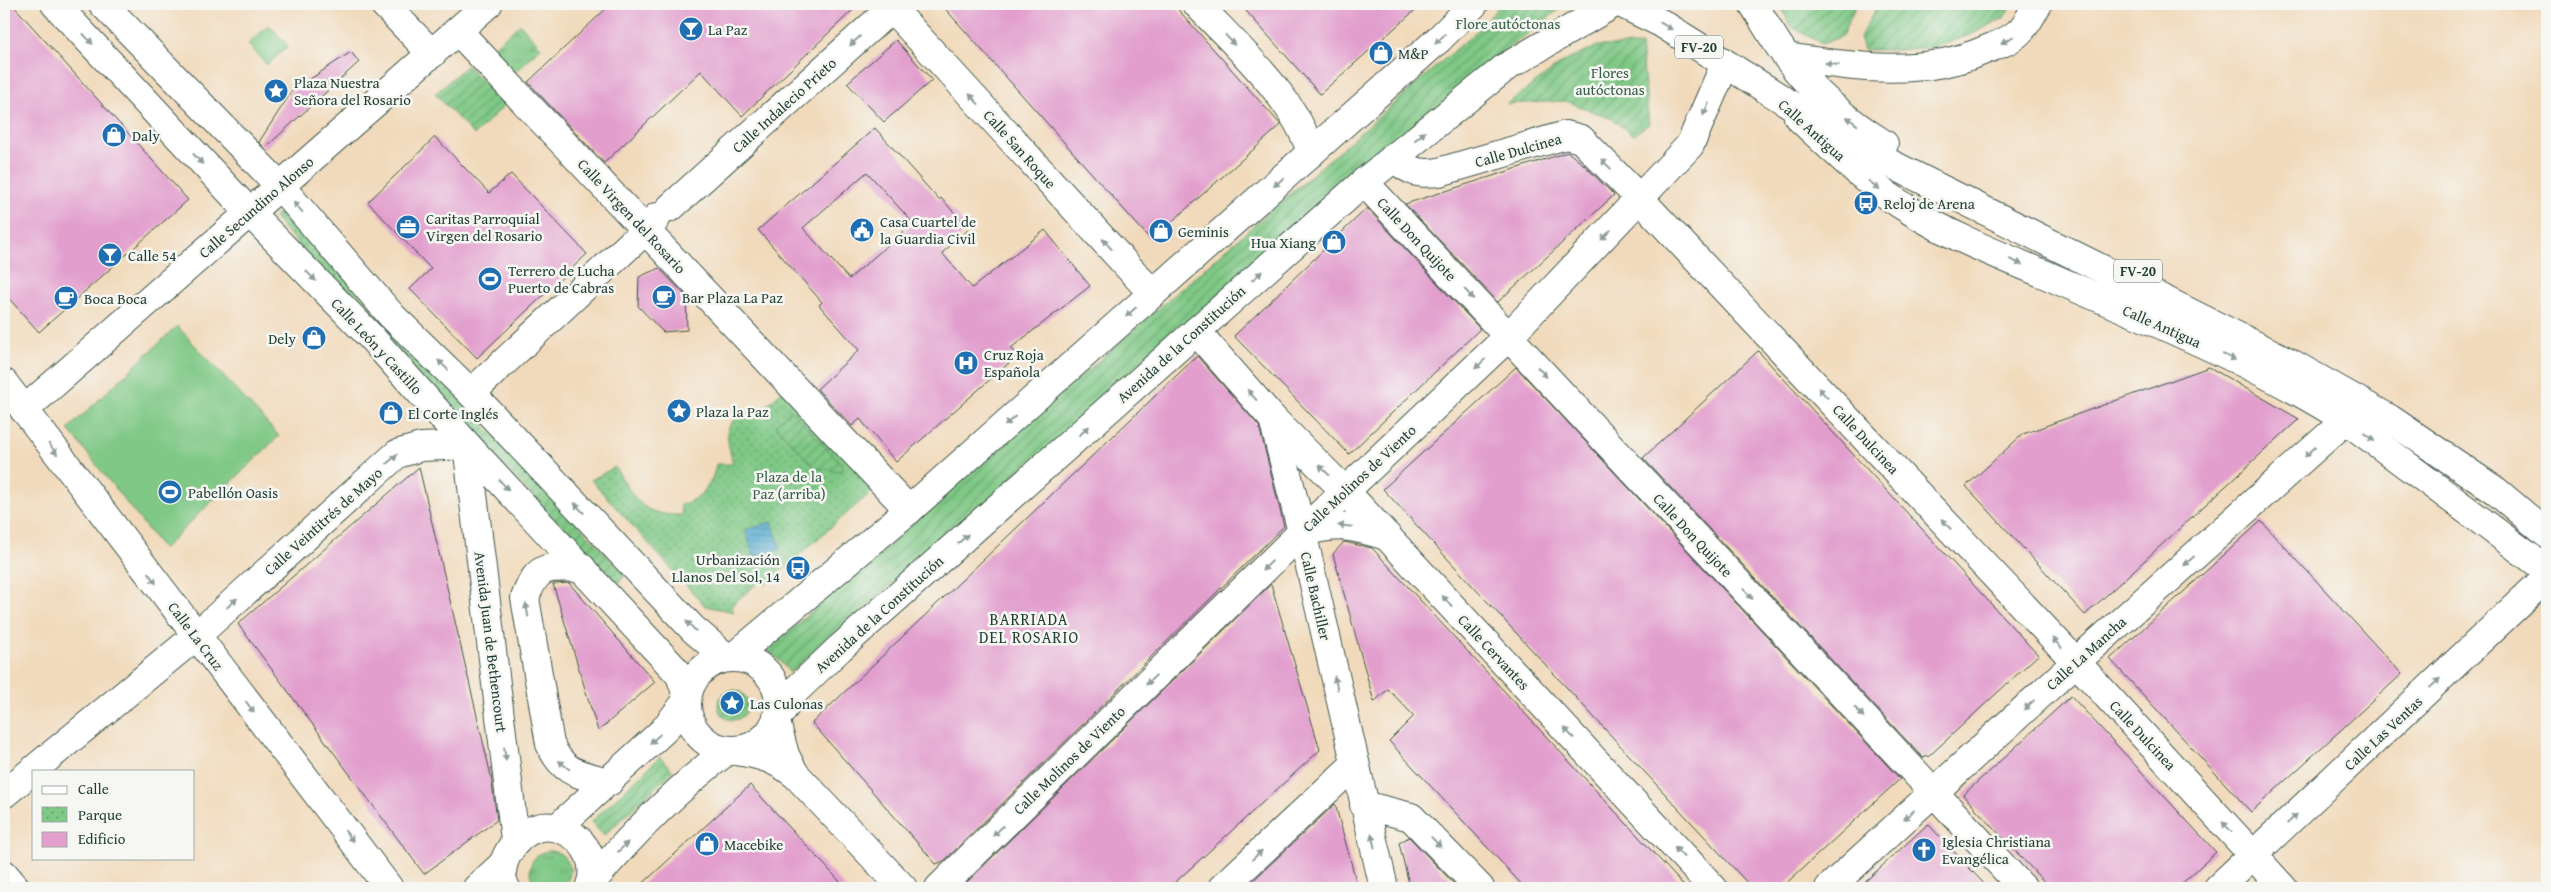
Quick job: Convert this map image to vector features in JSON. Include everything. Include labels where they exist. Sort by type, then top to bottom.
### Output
[{"type":"street","name":"Calle León y Castillo","points":[[55,4],[250,213],[370,336],[467,445],[680,675],[687,699]]},
{"type":"street","points":[[103,4],[280,186],[392,316],[471,393],[693,629],[730,658]]},
{"type":"street","points":[[384,4],[432,54]]},
{"type":"street","name":"Calle Secundino Alonso","points":[[10,396],[250,213],[488,4]]},
{"type":"street","points":[[1197,4],[1290,107],[1306,134],[1311,153]]},
{"type":"street","points":[[730,658],[909,510],[1439,39],[1474,4]]},
{"type":"street","name":"Avenida de la Constitución","points":[[777,720],[796,690],[840,648],[1364,182],[1506,67],[1613,4]]},
{"type":"street","name":"FV-20","points":[[1622,4],[1661,23],[1834,133],[1907,173],[2289,362],[2390,419],[2496,491],[2547,534]]},
{"type":"street","name":"FV-20","points":[[1753,4],[1787,57],[1840,111],[1867,133],[1912,161],[2301,351],[2390,401],[2500,476],[2547,514]]},
{"type":"street","points":[[1787,57],[1858,68],[1931,66],[1967,58],[2008,40],[2019,32],[2038,4]]},
{"type":"street","name":"Calle Indalecio Prieto","points":[[471,393],[659,217],[892,5]]},
{"type":"street","name":"Calle San Roque","points":[[892,5],[1152,293]]},
{"type":"street","name":"Calle Virgen del Rosario","points":[[458,31],[659,217],[909,510]]},
{"type":"street","name":"Calle Molinos de Viento","points":[[939,888],[1302,532],[1508,337],[1640,199],[1690,144],[1725,64]]},
{"type":"street","name":"Calle Antigua","points":[[1773,94],[1871,184],[1910,211],[1952,234],[2179,334],[2288,385],[2346,420],[2547,570]]},
{"type":"street","name":"Calle Dulcinea","points":[[1393,158],[1408,169],[1423,174],[1439,172],[1566,135],[1581,139],[1640,199],[2076,662],[2283,888]]},
{"type":"street","name":"Calle Don Quijote","points":[[1364,182],[2023,888]]},
{"type":"street","name":"Calle Bachiller","points":[[1196,331],[1273,419],[1302,532],[1384,888]]},
{"type":"street","name":"Calle La Cruz","points":[[10,396],[389,888]]},
{"type":"street","name":"Calle Cervantes","points":[[1273,419],[1345,491],[1712,888]]},
{"type":"street","name":"Calle La Mancha","points":[[1829,888],[2076,662],[2346,420]]},
{"type":"street","name":"Calle Veintitrés de Mayo","points":[[33,770],[196,636],[398,454],[422,447],[467,445]]},
{"type":"street","name":"Avenida Juan de Bethencourt","points":[[467,445],[515,840]]},
{"type":"street","points":[[1302,532],[1332,525],[1350,526],[1387,536]]},
{"type":"street","points":[[582,568],[550,567],[534,577],[525,598],[550,744],[557,760],[572,773],[609,782]]},
{"type":"street","name":"Calle Las Ventas","points":[[2218,888],[2547,577]]},
{"type":"street","points":[[558,827],[663,731],[687,699],[692,682],[701,670],[713,662],[730,658],[754,663],[768,674],[776,687],[780,703],[777,720],[770,732],[759,743],[732,750],[709,765],[612,857],[590,886]]},
{"type":"street","points":[[687,699],[692,725],[700,737],[713,746],[761,754],[778,761],[796,775],[903,888]]},
{"type":"street","points":[[777,720],[784,755],[796,775]]},
{"type":"street","points":[[1222,888],[1355,764]]},
{"type":"street","name":"Calle Veintitrés de Mayo","points":[[4,794],[32,771]]},
{"type":"street","points":[[1364,805],[1412,817],[1480,888]]},
{"type":"street","points":[[477,888],[504,877],[515,840],[528,830],[543,826],[558,827],[579,839],[591,860],[590,886]]},
{"type":"street","points":[[4,874],[16,888]]},
{"type":"green space","name":"Flore autóctonas","points":[[1501,4],[1554,4],[1560,9],[1502,53],[1381,155],[790,673],[767,650],[1479,29]]},
{"type":"green space","points":[[1780,4],[1857,4],[1842,36],[1822,44],[1790,26]]},
{"type":"green space","points":[[1878,4],[2012,4],[2004,18],[1970,35],[1936,47],[1864,50],[1860,37]]},
{"type":"green space","points":[[520,24],[541,47],[513,74],[490,50]]},
{"type":"green space","points":[[269,25],[288,46],[267,65],[248,44]]},
{"type":"green space","name":"Flores autóctonas","points":[[1641,45],[1649,124],[1633,135],[1612,119],[1566,101],[1507,104],[1563,62],[1598,46]]},
{"type":"green space","points":[[467,65],[505,105],[474,135],[435,94]]},
{"type":"green space","points":[[279,213],[287,215],[378,313],[369,322],[274,218]]},
{"type":"green space","name":"Pabellón Oasis","points":[[177,326],[279,436],[163,549],[68,429]]},
{"type":"green space","points":[[392,328],[626,575],[616,585],[382,337]]},
{"type":"green space","name":"Plaza de la Paz (arriba)","points":[[783,390],[876,488],[765,585],[761,580],[731,606],[734,612],[705,606],[591,480],[615,467],[640,503],[656,512],[682,515],[680,505],[694,499],[705,490],[712,479],[716,464],[733,464],[729,448],[728,431],[734,420],[742,417],[753,418]]},
{"type":"green space","points":[[791,410],[843,466],[841,471],[815,468],[775,425]]},
{"type":"green space","points":[[733,690],[744,694],[748,705],[744,716],[733,720],[722,716],[718,705],[722,694]]},
{"type":"green space","points":[[660,757],[673,771],[604,836],[591,822]]},
{"type":"green space","points":[[550,851],[564,857],[570,871],[564,885],[550,891],[536,885],[530,871],[536,857]]},
{"type":"water","points":[[772,522],[781,549],[754,557],[745,530]]},
{"type":"building","points":[[4,4],[12,4],[188,200],[39,332],[4,293]]},
{"type":"building","points":[[611,4],[859,4],[742,116],[701,71],[604,163],[528,82]]},
{"type":"building","points":[[941,4],[1173,4],[1281,125],[1151,240]]},
{"type":"building","points":[[1240,4],[1422,4],[1320,94]]},
{"type":"building","points":[[896,40],[932,80],[884,122],[847,83]]},
{"type":"building","points":[[351,52],[359,62],[265,148],[259,142],[292,91]]},
{"type":"building","points":[[875,128],[939,200],[941,198],[969,229],[942,253],[972,288],[1045,230],[1090,286],[1011,348],[1018,355],[896,462],[860,419],[852,426],[817,389],[859,350],[819,305],[822,302],[758,230]],"holes":[[[867,172],[913,223],[849,279],[803,228]]]},
{"type":"building","name":"Terrero de Lucha Puerto de Cabras","points":[[435,137],[489,193],[511,174],[587,254],[477,358],[410,289],[431,269],[368,202]]},
{"type":"building","points":[[1568,152],[1614,195],[1498,302],[1405,204]]},
{"type":"building","points":[[1367,208],[1480,329],[1349,454],[1234,336]]},
{"type":"building","points":[[659,268],[686,296],[687,330],[663,332],[638,306],[639,277]]},
{"type":"building","points":[[1758,351],[2038,655],[1928,757],[1926,755],[1923,758],[1643,458]]},
{"type":"building","points":[[1197,356],[1259,426],[1284,526],[944,861],[936,864],[812,723]]},
{"type":"building","points":[[1516,367],[1900,779],[1781,888],[1752,888],[1383,489]]},
{"type":"building","points":[[2209,367],[2299,419],[2085,615],[1966,486],[2023,434]]},
{"type":"building","points":[[419,467],[491,776],[497,820],[424,874],[238,624]]},
{"type":"building","points":[[2261,521],[2402,674],[2251,812],[2110,659]]},
{"type":"building","points":[[1344,542],[1372,548],[1686,888],[1525,888],[1389,741],[1414,716],[1388,689],[1374,702],[1333,554]]},
{"type":"building","points":[[569,583],[655,682],[598,731],[553,584]]},
{"type":"building","points":[[1271,584],[1320,750],[1169,888],[971,888],[966,883]]},
{"type":"building","points":[[2071,696],[2216,852],[2177,888],[2050,888],[1963,795]]},
{"type":"building","points":[[750,785],[846,888],[638,888]]},
{"type":"building","points":[[1335,804],[1358,888],[1245,888]]},
{"type":"building","points":[[1928,824],[1988,888],[1858,888]]},
{"type":"building","points":[[1409,837],[1458,888],[1410,888],[1399,843]]},
{"type":"place","name":"La Paz","points":[[691,29]]},
{"type":"place","name":"M&P","points":[[1381,53]]},
{"type":"place","name":"Plaza Nuestra Señora del Rosario","points":[[276,91]]},
{"type":"place","name":"Daly","points":[[114,135]]},
{"type":"place","name":"Reloj de Arena","points":[[1866,203]]},
{"type":"place","name":"Caritas Parroquial Virgen del Rosario","points":[[408,227]]},
{"type":"place","name":"Casa Cuartel de la Guardia Civil","points":[[862,230]]},
{"type":"place","name":"Geminis","points":[[1161,231]]},
{"type":"place","name":"Hua Xiang","points":[[1334,242]]},
{"type":"place","name":"Calle 54","points":[[110,255]]},
{"type":"place","name":"Terrero de Lucha Puerto de Cabras","points":[[490,279]]},
{"type":"place","name":"Bar Plaza La Paz","points":[[664,297]]},
{"type":"place","name":"Boca Boca","points":[[66,298]]},
{"type":"place","name":"Dely","points":[[314,338]]},
{"type":"place","name":"Cruz Roja Española","points":[[966,363]]},
{"type":"place","name":"Plaza la Paz","points":[[679,411]]},
{"type":"place","name":"El Corte Inglés","points":[[391,413]]},
{"type":"place","name":"Pabellón Oasis","points":[[170,492]]},
{"type":"place","name":"Urbanización Llanos Del Sol, 14","points":[[798,568]]},
{"type":"place","name":"Las Culonas","points":[[732,703]]},
{"type":"place","name":"Macebike","points":[[707,844]]},
{"type":"place","name":"Iglesia Christiana Evangélica","points":[[1924,850]]},
{"type":"district","name":"BARRIADA DEL ROSARIO","points":[[1029,628]]}]
